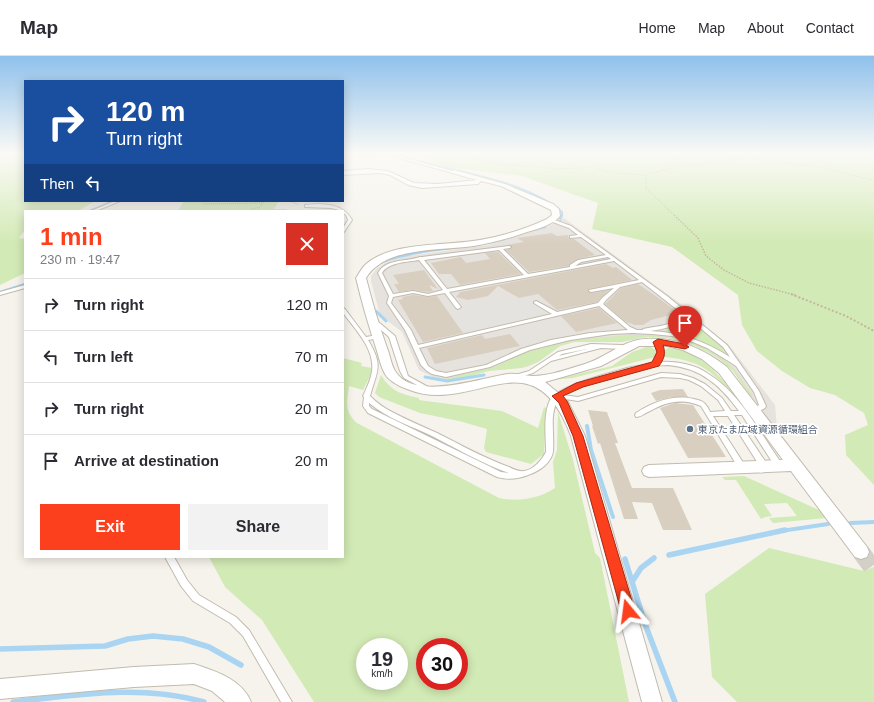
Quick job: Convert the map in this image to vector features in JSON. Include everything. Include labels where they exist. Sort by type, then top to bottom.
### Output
[{"type":"street","points":[[415,184],[435,184]]},
{"type":"street","points":[[498,184],[513,189],[550,206],[556,212],[556,216],[551,220],[482,242],[405,252],[377,260],[366,268],[361,278],[372,320],[390,373],[398,381],[416,389],[456,389],[510,378],[534,381],[549,389],[563,401],[578,436],[652,702]]},
{"type":"street","points":[[534,381],[596,364],[622,347],[645,342],[658,342],[685,347],[711,360],[723,370],[748,414],[795,465],[861,552]]},
{"type":"street","points":[[650,471],[742,467],[761,462],[779,466],[795,465]]},
{"type":"street","points":[[0,689],[168,674],[194,674],[219,683],[241,702]]},
{"type":"lane","points":[[96,210],[116,202]]},
{"type":"lane","points":[[306,206],[330,207],[340,210]]},
{"type":"lane","points":[[344,211],[350,220],[344,229]]},
{"type":"lane","points":[[551,220],[566,225],[582,236],[687,314],[725,346],[757,392],[763,406],[748,414],[708,414]]},
{"type":"lane","points":[[572,237],[582,236]]},
{"type":"lane","points":[[509,247],[396,262],[382,269],[380,273],[391,296],[389,303],[408,330],[427,369],[446,375],[493,364],[522,351],[578,336],[636,332],[660,333],[688,339],[710,348],[738,365]]},
{"type":"lane","points":[[500,248],[527,276]]},
{"type":"lane","points":[[420,258],[458,307]]},
{"type":"lane","points":[[391,296],[413,292],[428,295],[565,269],[612,258]]},
{"type":"lane","points":[[591,291],[642,281]]},
{"type":"lane","points":[[416,347],[600,304],[605,297],[614,291],[619,285]]},
{"type":"lane","points":[[0,294],[24,286]]},
{"type":"lane","points":[[545,301],[536,302],[556,314]]},
{"type":"lane","points":[[600,304],[628,328],[636,332],[676,323],[681,321],[687,314]]},
{"type":"lane","points":[[344,311],[365,339],[371,350],[375,368],[366,396],[366,406],[370,411],[500,475],[511,477],[523,474],[543,463],[550,452],[550,407],[557,396],[579,385],[656,364],[681,366],[705,374],[717,383],[748,414],[768,450],[779,466]]},
{"type":"lane","points":[[372,320],[390,332],[406,376],[432,390]]},
{"type":"lane","points":[[365,339],[378,337]]},
{"type":"lane","points":[[656,364],[659,360],[661,352],[658,342]]},
{"type":"lane","points":[[510,378],[531,372],[560,353],[591,346],[622,347]]},
{"type":"lane","points":[[557,396],[578,399],[652,377],[671,375],[691,379],[703,385],[720,399],[761,462]]},
{"type":"lane","points":[[638,415],[651,405],[665,401],[694,400],[703,405],[742,467]]},
{"type":"lane","points":[[170,558],[184,583],[196,598],[233,620],[246,633],[287,702]]},
{"type":"path","points":[[646,184],[646,188],[659,202],[688,227],[698,238],[701,243],[701,248],[706,256],[724,270],[749,283],[802,296],[846,316],[874,331]]},
{"type":"path","points":[[203,204],[263,202]]},
{"type":"path","points":[[258,210],[263,202]]},
{"type":"path","points":[[251,210],[260,207]]},
{"type":"shaded area","points":[[564,218],[697,316],[700,322],[729,345],[775,405],[777,428],[775,430],[733,371],[722,361],[699,347],[668,338],[648,337],[622,342],[574,342],[560,346],[538,362],[527,367],[488,371],[456,380],[438,380],[419,370],[402,332],[380,315],[371,281],[371,276],[377,268],[387,262],[408,256],[488,245],[547,227]]},
{"type":"shaded area","points":[[516,297],[531,297],[547,312],[466,330],[451,309]]},
{"type":"green space","points":[[0,184],[24,184],[24,202],[93,202],[80,210],[24,210],[24,231],[19,238],[24,239],[24,273],[0,285]]},
{"type":"green space","points":[[545,184],[874,184],[874,485],[846,455],[845,435],[868,425],[864,413],[835,395],[810,388],[782,371],[757,351],[742,325],[738,295],[672,247],[592,229],[598,203]]},
{"type":"green space","points":[[183,202],[278,202],[274,209],[288,210],[179,210]]},
{"type":"green space","points":[[690,324],[695,329],[700,328],[722,346],[729,355],[700,341],[663,331]]},
{"type":"green space","points":[[630,335],[672,338],[698,345],[711,351],[723,358],[733,368],[753,396],[750,396],[733,371],[716,356],[691,344],[668,338],[655,337],[642,337],[622,342],[574,342],[560,346],[538,362],[522,368],[488,371],[456,380],[444,381],[444,379],[494,367],[526,352],[575,340]]},
{"type":"green space","points":[[649,346],[657,351],[655,357],[573,378],[552,380],[612,366],[632,352]]},
{"type":"green space","points":[[668,348],[681,350],[692,354],[712,368],[744,406],[742,406],[717,378],[701,366],[679,359],[665,357],[665,350]]},
{"type":"green space","points":[[344,358],[362,363],[361,366],[372,368],[363,390],[349,386],[347,406],[350,414],[357,423],[499,498],[513,500],[528,499],[542,495],[555,488],[553,462],[557,450],[558,412],[573,460],[595,553],[600,558],[629,702],[314,702],[262,620],[225,587],[210,558],[344,558]]},
{"type":"green space","points":[[381,375],[392,388],[406,395],[419,398],[419,400],[502,411],[538,428],[544,407],[546,408],[544,454],[531,464],[486,452],[484,448],[487,429],[459,421],[420,413],[379,397],[375,393]]},
{"type":"green space","points":[[744,476],[821,511],[826,518],[773,523],[769,518],[797,516],[787,503],[764,504],[772,516],[761,519],[736,480],[725,480],[722,477]]},
{"type":"green space","points":[[769,548],[864,571],[874,567],[874,702],[737,702],[712,677],[705,594]]},
{"type":"building","points":[[552,233],[557,236],[568,235],[569,239],[574,239],[595,255],[578,259],[568,266],[529,272],[506,250],[512,247],[507,245],[524,242],[517,238]]},
{"type":"building","points":[[498,252],[521,274],[460,285],[451,274],[439,274],[431,263],[461,257],[466,263],[490,259],[485,253]]},
{"type":"building","points":[[606,264],[613,268],[616,267],[632,280],[589,289],[588,291],[591,293],[609,290],[597,302],[557,310],[538,294],[519,298],[498,286],[488,296],[468,300],[456,297],[460,292]]},
{"type":"building","points":[[424,270],[438,289],[429,285],[433,291],[428,292],[413,290],[399,292],[394,284],[399,284],[393,275]]},
{"type":"building","points":[[638,284],[679,313],[651,320],[643,325],[635,325],[626,322],[605,304],[621,288]]},
{"type":"building","points":[[413,295],[428,297],[437,296],[463,333],[423,342],[398,300],[403,299],[402,297]]},
{"type":"building","points":[[599,308],[617,323],[576,332],[561,316]]},
{"type":"building","points":[[510,334],[520,346],[435,364],[427,348],[482,335],[485,339]]},
{"type":"building","points":[[683,389],[688,397],[671,397],[656,401],[651,393],[660,390]]},
{"type":"building","points":[[675,403],[693,405],[726,457],[688,458],[660,408]]},
{"type":"building","points":[[588,410],[607,412],[618,443],[615,443],[632,488],[673,488],[692,530],[663,530],[652,503],[632,502],[638,519],[624,519],[600,443],[598,444],[592,426]]},
{"type":"waterway","points":[[508,184],[523,189],[550,203],[562,212],[562,215]]},
{"type":"waterway","points":[[92,210],[112,202]]},
{"type":"waterway","points":[[560,220],[562,215]]},
{"type":"waterway","points":[[532,230],[545,227]]},
{"type":"waterway","points":[[382,262],[397,257],[427,251],[474,245],[504,239]]},
{"type":"waterway","points":[[0,292],[24,284]]},
{"type":"waterway","points":[[376,311],[386,321]]},
{"type":"waterway","points":[[425,377],[447,381],[484,375]]},
{"type":"waterway","points":[[587,426],[591,450],[613,517]]},
{"type":"waterway","points":[[850,523],[874,522]]},
{"type":"waterway","points":[[781,531],[828,524]]},
{"type":"waterway","points":[[669,555],[785,530]]},
{"type":"waterway","points":[[632,582],[641,568],[654,558]]},
{"type":"waterway","points":[[625,559],[632,582]]},
{"type":"waterway","points":[[632,582],[645,624],[675,702]]},
{"type":"waterway","points":[[0,649],[105,646],[128,639],[153,636],[183,639],[209,647],[241,665]]},
{"type":"waterway","points":[[13,702],[85,694],[133,692],[157,693],[204,702]]},
{"type":"tunnel","points":[[861,552],[874,570]]},
{"type":"place","name":"東京たま広域資源循環組合","points":[[690,429]]},
{"type":"route","points":[[628,611],[578,436],[563,401],[557,396],[579,385],[656,364],[661,356],[658,342],[670,343],[685,347]]}]
